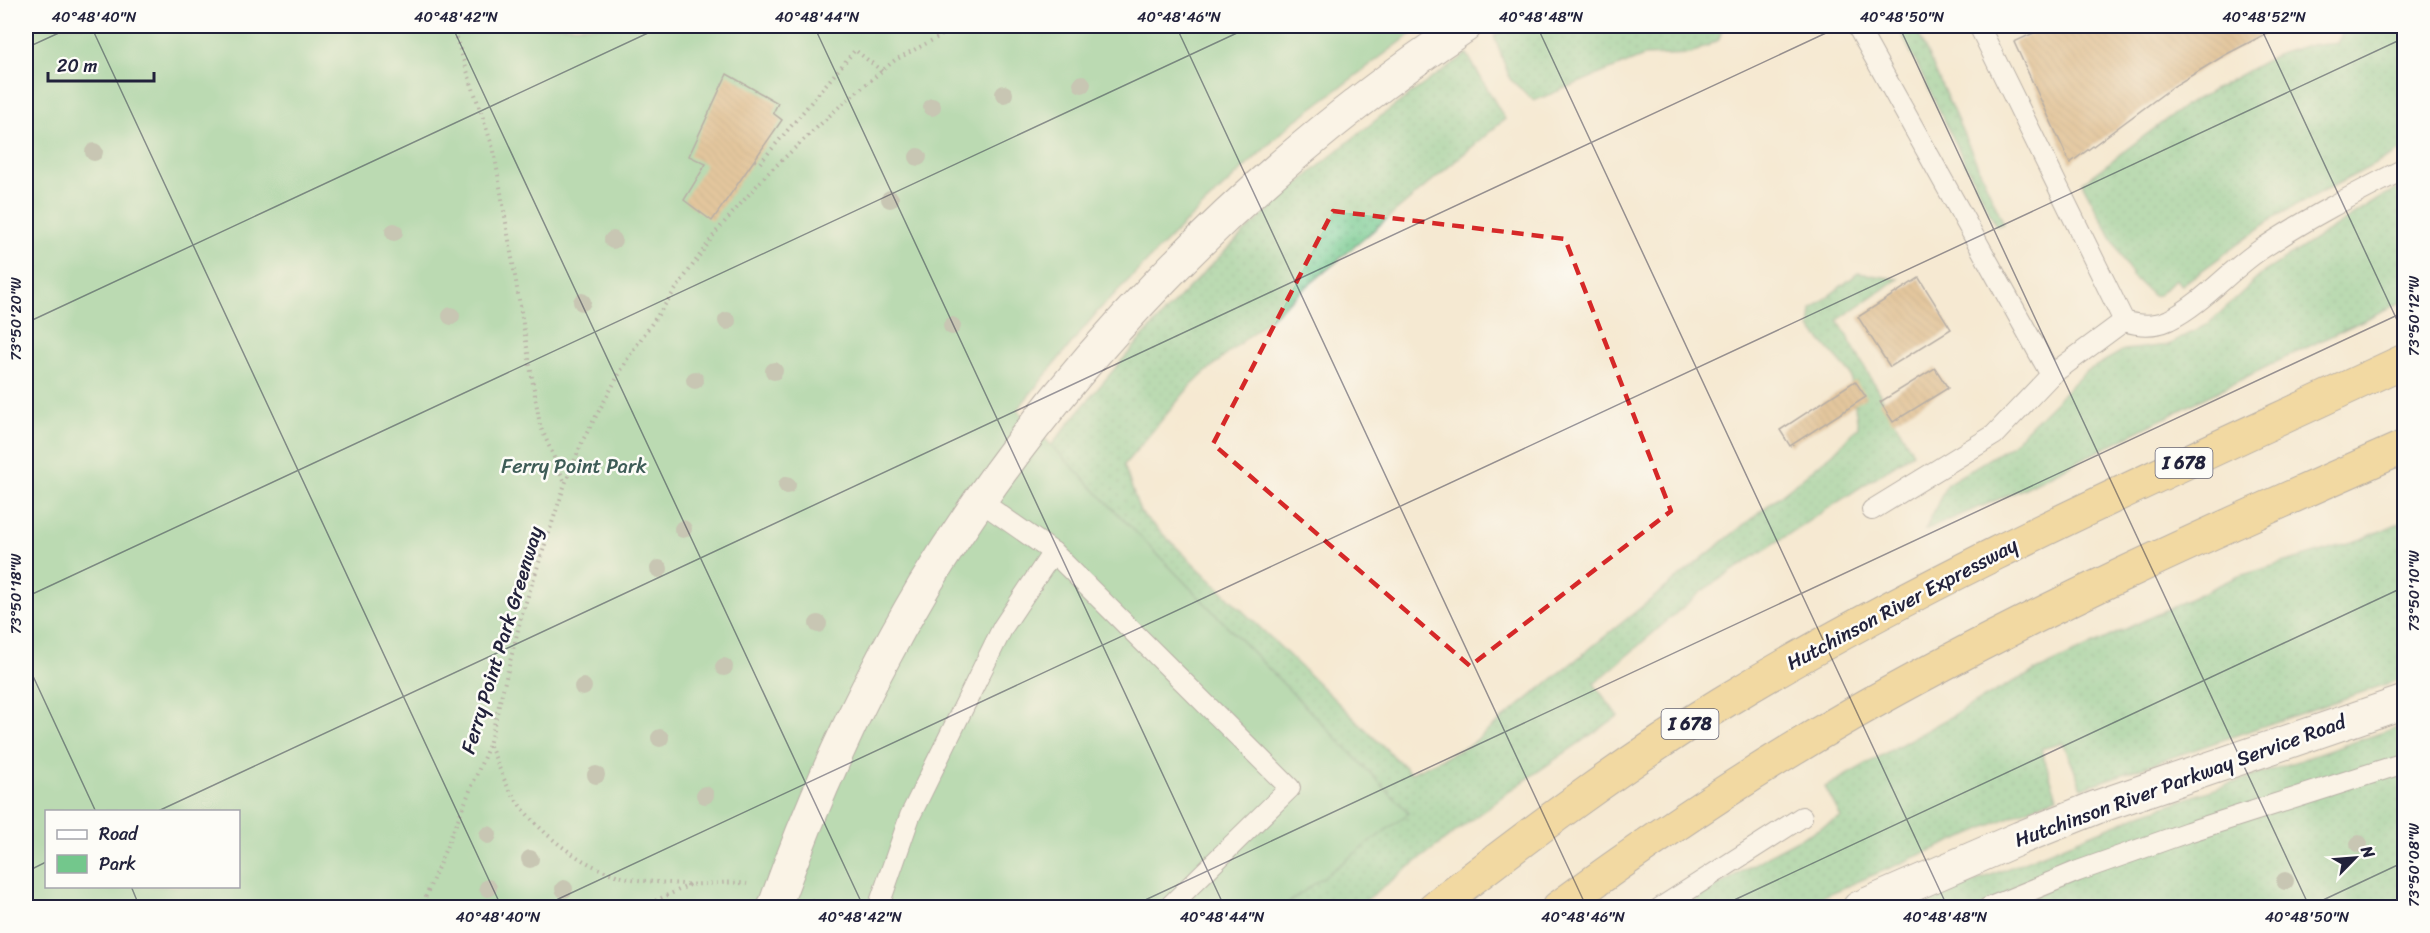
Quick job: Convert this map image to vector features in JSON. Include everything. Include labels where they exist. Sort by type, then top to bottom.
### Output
[{"type":"highway","name":"Hutchinson River Expressway","points":[[1434,908],[1615,774],[1719,704],[1773,672],[2015,543],[2404,361]]},
{"type":"highway","points":[[1558,908],[1667,831],[1842,720],[1890,693],[2049,609],[2404,447]]},
{"type":"street","points":[[777,899],[830,767],[880,665],[924,588],[980,501],[1021,445],[1096,352],[1204,238],[1325,129],[1394,74],[1465,26]]},
{"type":"street","name":"Hutchinson River Parkway Service Road","points":[[1859,908],[2097,807],[2404,702]]},
{"type":"lane","points":[[1857,26],[2051,375]]},
{"type":"lane","points":[[1979,26],[2124,321]]},
{"type":"lane","points":[[1872,510],[1994,435],[2051,375],[2124,321],[2145,326],[2167,321],[2277,239],[2346,198],[2404,169]]},
{"type":"lane","points":[[980,501],[1053,552],[1290,788],[1168,908]]},
{"type":"lane","points":[[878,908],[910,816],[1003,627],[1053,552]]},
{"type":"lane","points":[[1988,908],[2068,875],[2188,832],[2404,763]]},
{"type":"lane","points":[[1660,908],[1803,817]]},
{"type":"path","points":[[452,26],[494,152],[540,425],[565,484]]},
{"type":"path","name":"Ferry Point Park Greenway","points":[[421,908],[489,745],[522,614],[565,484],[583,440],[629,356],[716,232],[766,175],[895,60],[959,26]]},
{"type":"path","points":[[755,160],[760,163],[855,50],[882,71]]},
{"type":"path","points":[[489,745],[509,789],[540,829],[575,855],[615,875],[646,881],[690,884],[724,882],[777,899]]},
{"type":"path","points":[[639,908],[690,884]]},
{"type":"highlighted area","points":[[1333,211],[1565,239],[1671,511],[1470,666],[1213,444]]},
{"type":"green space","name":"Ferry Point Park","points":[[26,26],[1422,26],[1291,124],[1182,226],[1097,312],[1017,410],[1409,813],[1283,907],[26,907]]},
{"type":"green space","points":[[1512,26],[1723,26],[1719,40],[1691,54],[1644,56],[1534,101],[1510,79],[1494,36]]},
{"type":"green space","points":[[1898,26],[1915,26],[2004,224],[1996,226]]},
{"type":"green space","points":[[2404,26],[2404,149],[2278,215],[2182,285],[2175,279],[2159,295],[2153,296],[2132,276],[2082,183],[2183,107],[2276,55],[2304,46],[2337,43],[2345,27]]},
{"type":"green space","points":[[1467,54],[1505,119],[1192,384],[1124,465],[1140,512],[1411,773],[1470,745],[1833,453],[1858,427],[1850,373],[1810,328],[1812,309],[1858,273],[1898,279],[1838,320],[1913,453],[1703,590],[1594,684],[1618,716],[1504,795],[1357,907],[1247,907],[1047,451],[1141,339],[1241,236],[1349,141]]},
{"type":"green space","points":[[2404,186],[2404,301],[2272,364],[2023,489],[1925,530],[1947,484],[2010,446],[2085,372],[2124,350],[2168,345],[2208,324],[2264,272],[2383,196]]},
{"type":"green space","points":[[2404,521],[2404,678],[2082,788],[2063,743],[2041,749],[2057,797],[1798,907],[1682,907],[1771,854],[1841,817],[1825,787],[2009,684],[2236,577],[2362,539]]},
{"type":"green space","points":[[2404,725],[2404,907],[1910,908],[2144,813]]},
{"type":"building","points":[[2049,26],[2281,26],[2225,55],[2174,86],[2070,163],[2014,42]]},
{"type":"building","points":[[727,74],[778,103],[773,113],[782,120],[712,221],[684,200],[706,164],[689,156]]},
{"type":"building","points":[[1919,278],[1951,329],[1890,367],[1858,317]]},
{"type":"building","points":[[1935,368],[1948,388],[1893,422],[1880,402]]},
{"type":"building","points":[[1855,381],[1866,397],[1790,446],[1780,430]]}]
